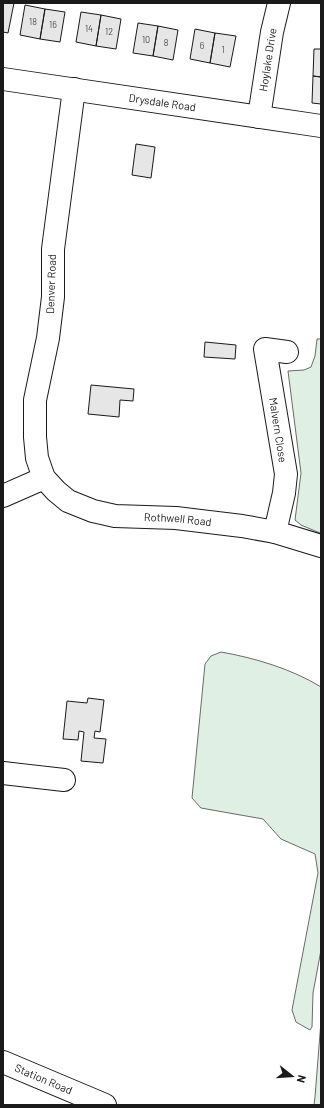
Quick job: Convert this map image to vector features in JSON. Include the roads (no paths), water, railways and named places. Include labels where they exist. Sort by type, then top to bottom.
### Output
[{"type":"street","name":"Hoylake Drive","points":[[259,117],[272,32],[279,3]]},
{"type":"street","name":"Drysdale Road","points":[[3,79],[321,126]]},
{"type":"street","name":"Denver Road","points":[[44,478],[37,458],[35,436],[36,400],[48,338],[53,297],[52,249],[74,89]]},
{"type":"street","name":"Malvern Close","points":[[275,532],[284,493],[286,474],[265,349],[287,352]]},
{"type":"street","points":[[3,496],[44,478]]},
{"type":"street","name":"Rothwell Road","points":[[44,478],[68,501],[92,511],[115,516],[176,518],[242,526],[275,532],[321,546]]},
{"type":"street","points":[[3,773],[64,780]]},
{"type":"street","name":"Station Road","points":[[3,1062],[105,1105]]}]
